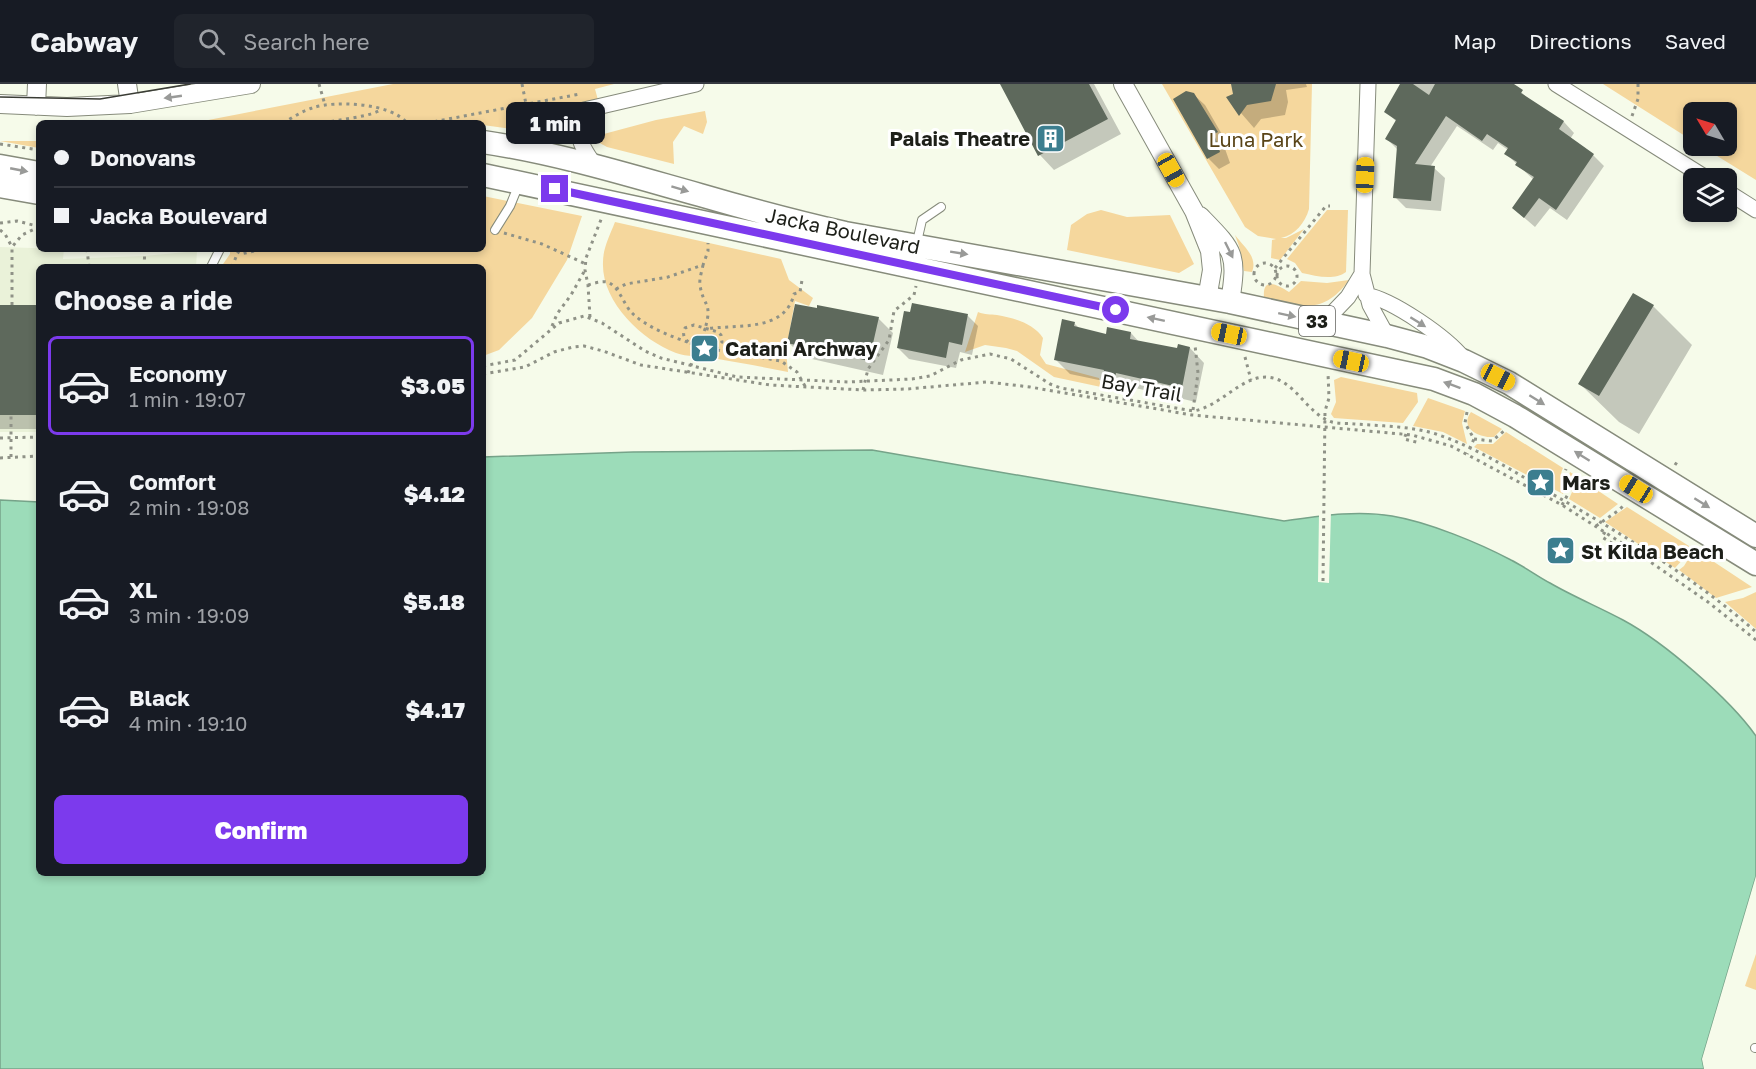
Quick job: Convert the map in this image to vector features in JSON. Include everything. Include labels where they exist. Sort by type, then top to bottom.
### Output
[{"type":"main road","name":"Jacka Boulevard","points":[[486,142],[594,164],[784,218],[846,233],[1207,298]]},
{"type":"main road","points":[[523,148],[524,183]]},
{"type":"main road","points":[[555,189],[549,172],[550,166],[556,160],[570,158]]},
{"type":"main road","points":[[0,166],[36,172]]},
{"type":"main road","name":"Jacka Boulevard","points":[[486,176],[1213,331]]},
{"type":"main road","points":[[0,186],[36,192]]},
{"type":"main road","points":[[1207,298],[1213,331]]},
{"type":"main road","name":"33","points":[[1207,298],[1387,336],[1428,347],[1464,361],[1509,383],[1756,536]]},
{"type":"main road","points":[[1213,331],[1230,302]]},
{"type":"main road","name":"33","points":[[1213,331],[1434,379],[1486,400],[1577,453],[1756,564]]},
{"type":"street","points":[[36,106],[37,84]]},
{"type":"street","points":[[127,84],[130,104]]},
{"type":"street","points":[[0,104],[36,106],[130,104],[251,84]]},
{"type":"street","points":[[523,148],[576,114],[696,84]]},
{"type":"street","points":[[1123,84],[1194,211],[1211,258],[1212,270],[1207,298]]},
{"type":"street","points":[[1368,84],[1362,274],[1366,295],[1387,336]]},
{"type":"street","points":[[1556,84],[1690,168]]},
{"type":"street","points":[[594,164],[581,146],[579,133],[586,118],[605,106]]},
{"type":"street","points":[[1737,198],[1756,210]]},
{"type":"street","points":[[1194,211],[1226,243],[1232,255],[1234,268],[1230,302]]},
{"type":"street","points":[[1324,322],[1348,297],[1362,274]]},
{"type":"street","points":[[1366,295],[1379,298],[1436,333],[1451,344],[1464,361]]},
{"type":"lane","points":[[495,230],[524,183]]},
{"type":"lane","points":[[916,246],[922,220],[941,207]]},
{"type":"path","points":[[319,84],[324,105]]},
{"type":"path","points":[[443,120],[526,104],[522,84]]},
{"type":"path","points":[[1626,128],[1638,99],[1638,84]]},
{"type":"path","points":[[288,120],[305,111],[324,105],[382,109],[397,114],[404,120]]},
{"type":"path","points":[[338,120],[372,115],[382,109]]},
{"type":"path","points":[[0,144],[36,150]]},
{"type":"path","points":[[552,328],[557,314],[585,270],[586,258],[600,226],[607,201]]},
{"type":"path","points":[[1275,268],[1326,206],[1330,206]]},
{"type":"path","points":[[0,223],[17,221],[36,226]]},
{"type":"path","points":[[12,247],[22,235],[36,228]]},
{"type":"path","points":[[0,230],[12,247],[12,305]]},
{"type":"path","points":[[495,230],[542,244],[586,264]]},
{"type":"path","points":[[688,373],[709,314],[708,304],[700,286],[708,251],[708,238]]},
{"type":"path","points":[[1252,285],[1270,284],[1277,275],[1280,268],[1288,266],[1294,269],[1297,277],[1292,285],[1285,286],[1280,283],[1277,275],[1275,268],[1266,263],[1257,266],[1254,276],[1259,284]]},
{"type":"path","points":[[616,289],[626,284],[668,277],[703,265]]},
{"type":"path","points":[[486,366],[509,362],[522,355],[552,328],[568,319],[590,317],[585,270]]},
{"type":"path","points":[[705,329],[772,322],[792,302],[794,294],[800,292],[802,280]]},
{"type":"path","points":[[588,285],[605,281],[616,289],[631,311],[640,319],[665,333],[690,343],[781,362],[797,372],[806,387]]},
{"type":"path","points":[[863,390],[868,369],[889,340],[894,311],[914,295],[916,284]]},
{"type":"path","name":"Bay Trail","points":[[590,317],[645,351],[661,358],[738,377],[865,381],[921,378],[944,370],[961,360],[990,354],[1011,359],[1050,384],[1192,413],[1214,405],[1251,380]]},
{"type":"path","points":[[690,343],[684,336],[685,328],[694,325],[721,335],[722,342],[715,350]]},
{"type":"path","points":[[1191,342],[1195,343],[1198,373],[1192,413]]},
{"type":"path","points":[[486,374],[525,367],[554,352],[578,346],[598,349],[640,365],[770,385],[863,390],[907,389],[987,382],[1192,413],[1406,434],[1437,441],[1467,454],[1596,526],[1725,614],[1756,640]]},
{"type":"path","points":[[1244,353],[1251,380],[1266,377],[1285,383],[1309,407],[1333,422],[1418,430],[1435,434],[1469,448],[1600,522],[1687,579],[1756,632]]},
{"type":"path","points":[[1323,581],[1325,411],[1329,398],[1328,356]]},
{"type":"path","points":[[509,362],[511,370]]},
{"type":"path","points":[[1104,400],[1105,395]]},
{"type":"path","points":[[1468,409],[1465,423],[1474,440]]},
{"type":"path","points":[[11,415],[11,457]]},
{"type":"path","points":[[1474,440],[1492,441],[1505,430]]},
{"type":"path","points":[[1406,434],[1404,439],[1420,443]]},
{"type":"path","points":[[0,438],[36,437]]},
{"type":"path","points":[[1467,454],[1474,440]]},
{"type":"path","points":[[0,458],[36,456]]},
{"type":"path","points":[[1562,506],[1568,490],[1563,478],[1567,467]]},
{"type":"path","points":[[1596,526],[1625,503]]},
{"type":"path","points":[[1605,532],[1602,537],[1618,547]]},
{"type":"shaded area","points":[[0,247],[36,248],[36,252],[64,252],[63,259],[197,252],[196,264],[36,264],[36,432],[0,432]]},
{"type":"shaded area","points":[[872,450],[1284,521],[1352,514],[1392,516],[1453,534],[1498,553],[1559,588],[1623,620],[1657,642],[1695,672],[1730,705],[1756,736],[1756,876],[1702,1059],[1704,1069],[0,1069],[0,500],[36,502],[36,876],[486,876],[486,457],[633,452]]},
{"type":"green space","points":[[393,84],[614,84],[595,89],[598,100],[539,133],[486,125],[486,120],[208,120]]},
{"type":"green space","name":"Luna Park","points":[[1162,84],[1312,84],[1309,209],[1299,228],[1281,238],[1286,238],[1304,229],[1280,260],[1271,258],[1272,240],[1276,239],[1258,236],[1245,227]]},
{"type":"green space","points":[[1603,84],[1756,84],[1756,180],[1717,156],[1737,156],[1737,102],[1683,102],[1683,135]]},
{"type":"green space","points":[[705,111],[707,122],[703,134],[684,126],[673,142],[674,164],[607,147],[596,141],[600,135],[656,120]]},
{"type":"green space","points":[[0,141],[36,141],[36,147]]},
{"type":"green space","points":[[486,197],[582,216],[567,260],[532,318],[499,350],[486,355],[486,264],[223,264],[230,252],[486,252]]},
{"type":"green space","points":[[1101,210],[1127,217],[1170,215],[1194,264],[1179,273],[1067,250],[1071,225],[1087,214]]},
{"type":"green space","points":[[1327,210],[1348,210],[1346,272],[1330,277],[1302,273],[1295,263],[1287,259]]},
{"type":"green space","points":[[615,222],[781,259],[789,280],[813,298],[809,306],[795,301],[786,350],[788,372],[680,354],[663,347],[637,329],[616,305],[604,277],[604,252]]},
{"type":"green space","points":[[1235,235],[1252,257],[1252,272],[1244,271]]},
{"type":"green space","points":[[1349,280],[1330,299],[1311,306],[1264,298],[1264,291],[1268,284],[1276,285],[1289,292],[1301,281],[1327,283]]},
{"type":"green space","points":[[978,312],[1010,318],[1034,328],[1043,338],[1040,355],[1046,364],[1099,378],[1101,387],[1054,377],[1017,351],[1006,348],[985,345],[965,352]]},
{"type":"green space","points":[[1341,377],[1417,393],[1418,402],[1403,423],[1334,418],[1331,414],[1336,402],[1334,380]]},
{"type":"green space","points":[[1428,398],[1465,411],[1462,423],[1467,444],[1443,432],[1413,426]]},
{"type":"green space","points":[[1471,412],[1502,429],[1494,437],[1477,434],[1467,423]]},
{"type":"green space","points":[[1506,432],[1563,468],[1561,475],[1563,494],[1474,447],[1477,444],[1493,444]]},
{"type":"green space","points":[[1570,472],[1618,504],[1600,518],[1569,499],[1572,492],[1568,479]]},
{"type":"green space","points":[[1627,507],[1689,546],[1686,556],[1675,568],[1605,522]]},
{"type":"green space","points":[[1694,550],[1752,587],[1716,598],[1679,570]]},
{"type":"green space","points":[[1756,592],[1756,629],[1725,602]]},
{"type":"green space","points":[[1756,954],[1756,990],[1745,986]]},
{"type":"pier","points":[[1331,511],[1329,583],[1318,582],[1319,513]]},
{"type":"pier","points":[[1756,876],[1756,886],[1705,1059],[1707,1069],[1704,1069],[1702,1059]]},
{"type":"building","name":"Palais Theatre","points":[[1000,84],[1089,84],[1108,119],[1038,156]]},
{"type":"building","points":[[1231,84],[1276,84],[1271,101],[1247,105],[1239,116],[1226,97],[1233,94]]},
{"type":"building","points":[[1400,84],[1413,84],[1429,95],[1435,84],[1514,84],[1523,90],[1521,93],[1564,121],[1559,129],[1594,154],[1556,210],[1539,198],[1524,218],[1512,208],[1534,177],[1515,165],[1517,162],[1504,154],[1508,148],[1487,134],[1482,141],[1446,116],[1415,164],[1435,166],[1431,201],[1393,198],[1397,146],[1385,139],[1396,120],[1384,112]]},
{"type":"building","points":[[1186,91],[1194,93],[1218,132],[1214,134],[1220,152],[1207,159],[1173,99]]},
{"type":"building","points":[[1633,293],[1654,305],[1599,396],[1578,384]]},
{"type":"building","points":[[912,303],[968,314],[962,345],[949,342],[946,358],[897,348],[904,311],[910,312]]},
{"type":"building","points":[[795,304],[817,308],[817,305],[879,317],[869,361],[787,343]]},
{"type":"building","points":[[0,305],[36,305],[36,415],[0,415]]},
{"type":"building","points":[[1062,319],[1075,322],[1074,326],[1106,334],[1107,327],[1131,332],[1130,339],[1177,348],[1178,344],[1190,347],[1182,388],[1116,373],[1115,378],[1103,375],[1104,370],[1054,360]]},
{"type":"tram line","points":[[0,97],[100,99],[190,84]]},
{"type":"place","name":"Palais Theatre","points":[[1051,138]]},
{"type":"place","name":"Catani Archway","points":[[704,348]]},
{"type":"place","name":"Mars","points":[[1541,482]]},
{"type":"place","name":"St Kilda Beach","points":[[1560,551]]},
{"type":"route","points":[[555,189],[1116,310]]}]
